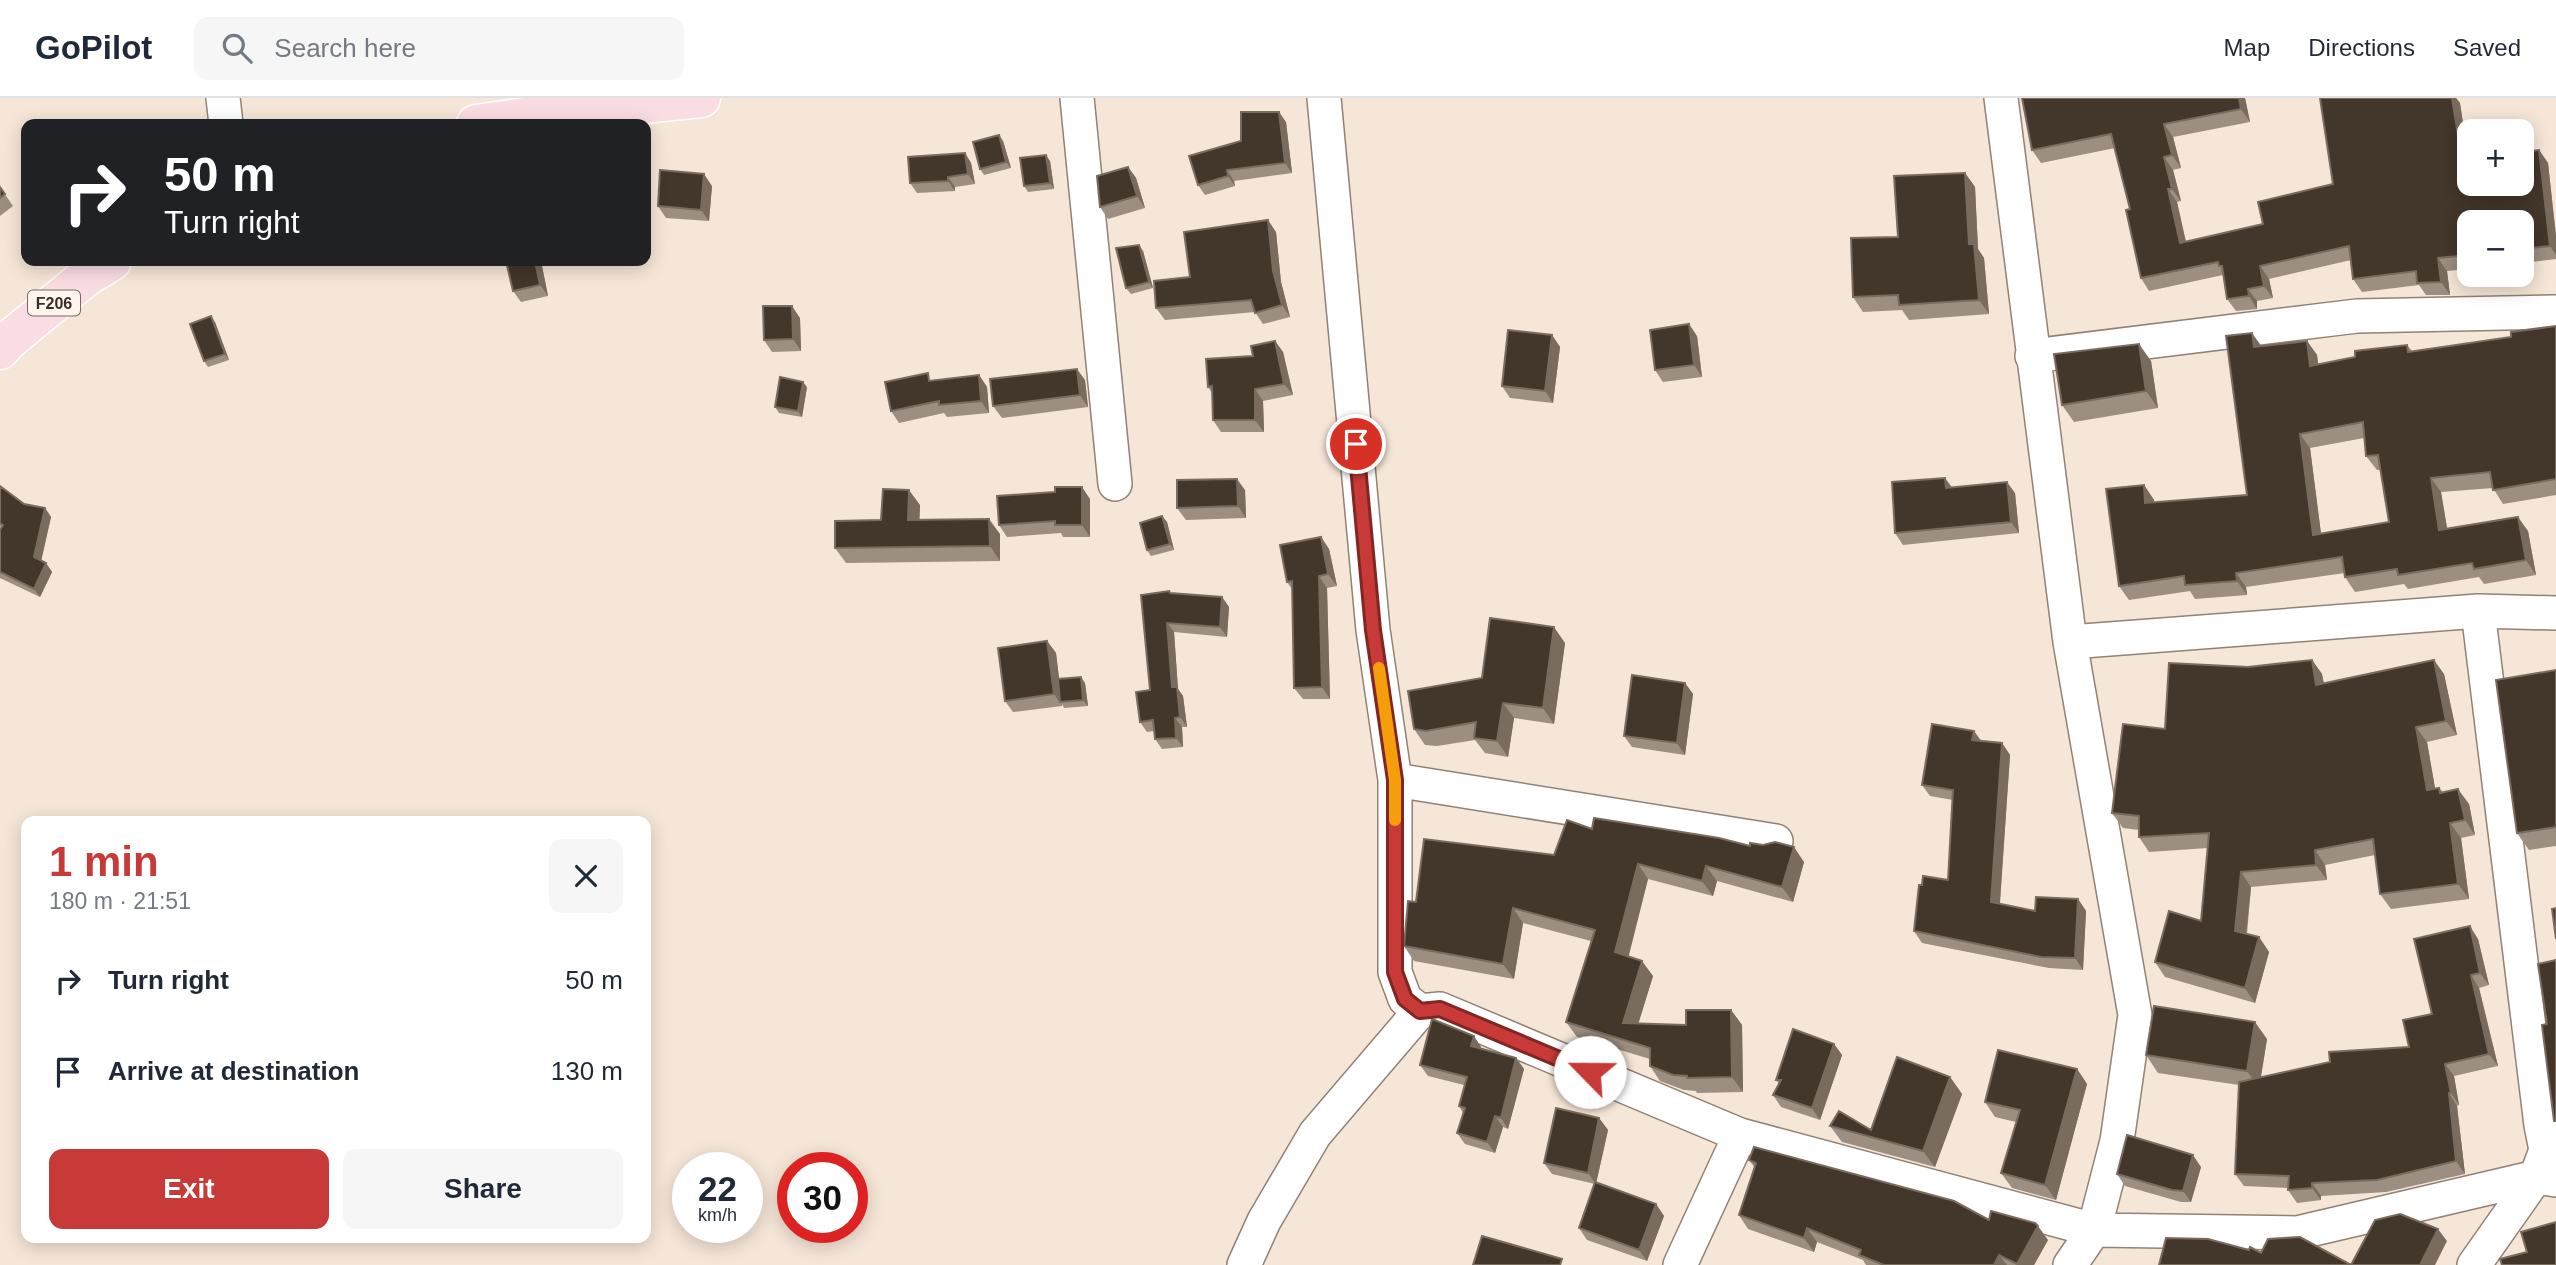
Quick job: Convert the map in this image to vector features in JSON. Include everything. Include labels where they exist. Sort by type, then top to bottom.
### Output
[{"type":"main road","points":[[512,119],[701,98]]},
{"type":"main road","name":"F206","points":[[3,339],[104,266]]},
{"type":"street","points":[[223,98],[225,119]]},
{"type":"street","points":[[1077,98],[1115,484]]},
{"type":"street","points":[[1324,98],[1373,630],[1395,780],[1395,972],[1405,999],[1420,1011]]},
{"type":"street","points":[[2001,98],[2070,642],[2135,1015],[2118,1141],[2094,1230],[2070,1265]]},
{"type":"street","points":[[2032,356],[2357,316],[2556,312]]},
{"type":"street","points":[[2070,642],[2478,611],[2556,613]]},
{"type":"street","points":[[2474,1265],[2546,1178],[2546,1150],[2478,611]]},
{"type":"street","points":[[1395,780],[1776,841]]},
{"type":"street","points":[[1244,1265],[1264,1221],[1315,1134],[1420,1011],[1440,1009],[1740,1135],[2094,1230],[2298,1233],[2546,1178]]},
{"type":"street","points":[[1680,1265],[1740,1135]]},
{"type":"building","points":[[2022,98],[2239,98],[2241,109],[2164,124],[2172,155],[2164,157],[2172,189],[2168,189],[2180,243],[2263,224],[2258,202],[2333,184],[2320,98],[2452,98],[2457,129],[2457,196],[2534,196],[2534,151],[2539,150],[2550,246],[2534,248],[2534,210],[2457,210],[2457,256],[2438,258],[2441,282],[2417,283],[2416,271],[2353,279],[2349,246],[2260,266],[2264,286],[2248,289],[2249,296],[2227,299],[2222,266],[2219,266],[2218,262],[2141,278],[2126,210],[2130,209],[2111,134],[2032,150]]},
{"type":"building","points":[[1241,112],[1279,112],[1285,163],[1227,170],[1228,176],[1198,185],[1189,156],[1241,141]]},
{"type":"building","points":[[999,135],[1006,162],[980,169],[973,142]]},
{"type":"building","points":[[965,153],[968,174],[948,177],[948,181],[910,183],[908,157]]},
{"type":"building","points":[[1046,155],[1050,183],[1024,186],[1020,158]]},
{"type":"building","points":[[1128,167],[1137,196],[1100,207],[1097,176]]},
{"type":"building","points":[[660,170],[704,174],[701,210],[658,206]]},
{"type":"building","points":[[1965,173],[1969,244],[1974,244],[1979,300],[1899,305],[1898,295],[1853,297],[1851,238],[1898,237],[1894,176]]},
{"type":"building","points":[[1268,220],[1273,271],[1282,305],[1255,313],[1251,300],[1156,308],[1154,281],[1190,277],[1184,232]]},
{"type":"building","points":[[1139,245],[1149,282],[1126,288],[1116,248]]},
{"type":"building","points":[[507,266],[536,266],[540,285],[513,291]]},
{"type":"building","points":[[763,306],[792,306],[793,339],[764,340]]},
{"type":"building","points":[[211,316],[225,354],[204,361],[190,324]]},
{"type":"building","points":[[1689,324],[1694,365],[1655,370],[1650,330]]},
{"type":"building","points":[[2556,326],[2556,479],[2493,490],[2490,472],[2431,478],[2439,530],[2518,517],[2526,560],[2474,569],[2472,563],[2398,575],[2397,569],[2345,577],[2342,557],[2236,573],[2237,581],[2185,585],[2184,576],[2119,586],[2106,489],[2144,485],[2145,503],[2247,495],[2226,336],[2252,333],[2254,347],[2307,341],[2310,366],[2355,357],[2355,351],[2407,345],[2408,352],[2511,337],[2511,332]],"holes":[[[2363,422],[2366,456],[2378,455],[2389,522],[2313,535],[2300,434]]]},
{"type":"building","points":[[1508,330],[1552,335],[1545,391],[1502,386]]},
{"type":"building","points":[[1275,341],[1284,384],[1255,389],[1255,420],[1213,420],[1212,386],[1208,387],[1206,359],[1253,356],[1251,346]]},
{"type":"building","points":[[2139,344],[2146,391],[2062,405],[2054,354]]},
{"type":"building","points":[[1077,369],[1080,395],[993,406],[990,379]]},
{"type":"building","points":[[928,373],[929,381],[979,375],[981,401],[939,405],[939,401],[891,411],[885,382]]},
{"type":"building","points":[[780,377],[803,382],[798,411],[775,407]]},
{"type":"building","points":[[1945,478],[1946,488],[2007,482],[2011,522],[1895,533],[1892,482]]},
{"type":"building","points":[[1237,479],[1238,506],[1177,508],[1177,480]]},
{"type":"building","points":[[0,486],[24,504],[45,508],[34,557],[46,563],[34,589],[0,572],[0,530],[3,525],[0,523]]},
{"type":"building","points":[[1055,487],[1082,487],[1082,525],[1055,525],[1055,521],[999,525],[997,496],[1055,492]]},
{"type":"building","points":[[883,489],[909,490],[908,520],[989,519],[990,546],[835,548],[835,521],[881,520]]},
{"type":"building","points":[[1162,516],[1170,544],[1147,550],[1140,523]]},
{"type":"building","points":[[1321,537],[1328,574],[1319,576],[1322,687],[1294,688],[1292,581],[1287,582],[1280,545]]},
{"type":"building","points":[[1169,591],[1222,597],[1220,627],[1167,623],[1172,687],[1177,687],[1180,717],[1175,718],[1176,738],[1155,739],[1153,720],[1140,722],[1136,692],[1150,690],[1141,595]]},
{"type":"building","points":[[1490,618],[1554,627],[1543,708],[1503,703],[1497,741],[1474,738],[1476,722],[1426,731],[1414,729],[1408,691],[1482,678]]},
{"type":"building","points":[[1047,641],[1054,694],[1005,701],[998,648]]},
{"type":"building","points":[[2312,660],[2316,685],[2434,660],[2446,721],[2416,727],[2427,790],[2439,788],[2440,793],[2458,789],[2465,820],[2450,823],[2458,884],[2380,894],[2373,839],[2315,850],[2316,865],[2241,872],[2235,931],[2259,937],[2245,988],[2155,962],[2169,911],[2201,921],[2209,833],[2139,837],[2139,816],[2112,813],[2123,724],[2165,729],[2169,663],[2248,667]]},
{"type":"building","points":[[2556,670],[2556,827],[2517,833],[2496,680]]},
{"type":"building","points":[[1632,675],[1685,683],[1677,743],[1624,736]]},
{"type":"building","points":[[1081,677],[1083,700],[1060,702],[1058,679]]},
{"type":"building","points":[[1932,724],[1974,731],[1972,740],[2002,743],[1991,902],[2035,911],[2036,897],[2078,899],[2075,958],[2041,957],[1914,931],[1919,885],[1922,885],[1923,876],[1948,880],[1953,790],[1922,785]]},
{"type":"building","points":[[1594,818],[1719,838],[1750,846],[1750,843],[1763,845],[1775,842],[1794,847],[1782,887],[1706,866],[1702,881],[1638,864],[1615,952],[1642,961],[1623,1023],[1686,1025],[1686,1010],[1731,1010],[1732,1077],[1687,1078],[1673,1075],[1650,1066],[1650,1048],[1566,1022],[1595,930],[1513,908],[1503,964],[1404,946],[1408,901],[1416,902],[1424,839],[1554,855],[1567,820],[1592,829]]},
{"type":"building","points":[[2556,908],[2556,939],[2552,909]]},
{"type":"building","points":[[2470,926],[2480,973],[2471,975],[2489,1054],[2445,1064],[2451,1093],[2456,1161],[2377,1180],[2312,1183],[2312,1188],[2288,1190],[2289,1176],[2235,1174],[2239,1082],[2330,1062],[2329,1052],[2409,1047],[2403,1020],[2432,1014],[2414,939]]},
{"type":"building","points":[[2556,960],[2554,1121],[2542,1025],[2547,1024],[2538,964]]},
{"type":"building","points":[[2154,1006],[2255,1022],[2247,1071],[2146,1055]]},
{"type":"building","points":[[1432,1019],[1474,1036],[1471,1046],[1516,1058],[1501,1118],[1495,1116],[1487,1142],[1457,1133],[1465,1108],[1459,1106],[1467,1077],[1420,1065]]},
{"type":"building","points":[[1793,1029],[1834,1044],[1812,1108],[1773,1095],[1781,1080],[1776,1080]]},
{"type":"building","points":[[1998,1050],[2077,1069],[2045,1185],[2001,1173],[2020,1110],[1985,1102]]},
{"type":"building","points":[[1897,1057],[1950,1077],[1923,1151],[1830,1126],[1839,1111],[1871,1130]]},
{"type":"building","points":[[1556,1108],[1599,1118],[1588,1173],[1544,1163]]},
{"type":"building","points":[[2127,1135],[2193,1155],[2183,1191],[2117,1174]]},
{"type":"building","points":[[1754,1147],[1954,1201],[1989,1220],[1991,1211],[2038,1226],[2017,1264],[1999,1255],[1994,1265],[1884,1265],[1859,1255],[1861,1250],[1807,1228],[1804,1238],[1739,1215],[1756,1163],[1749,1160]]},
{"type":"building","points":[[1595,1182],[1656,1204],[1639,1250],[1579,1228]]},
{"type":"building","points":[[2400,1214],[2438,1229],[2420,1265],[2351,1265],[2375,1220]]},
{"type":"building","points":[[2556,1222],[2556,1265],[2502,1265],[2500,1259],[2527,1252],[2521,1232]]},
{"type":"building","points":[[1482,1236],[1562,1259],[1560,1265],[1473,1265]]},
{"type":"building","points":[[2300,1237],[2351,1265],[2159,1265],[2166,1238],[2208,1239],[2249,1250],[2250,1247],[2261,1253],[2268,1239]]},
{"type":"slow traffic","points":[[1379,668],[1395,780],[1395,820]]},
{"type":"route","points":[[1356,444],[1373,630],[1395,780],[1395,972],[1405,999],[1420,1011],[1440,1009],[1590,1072]]}]
